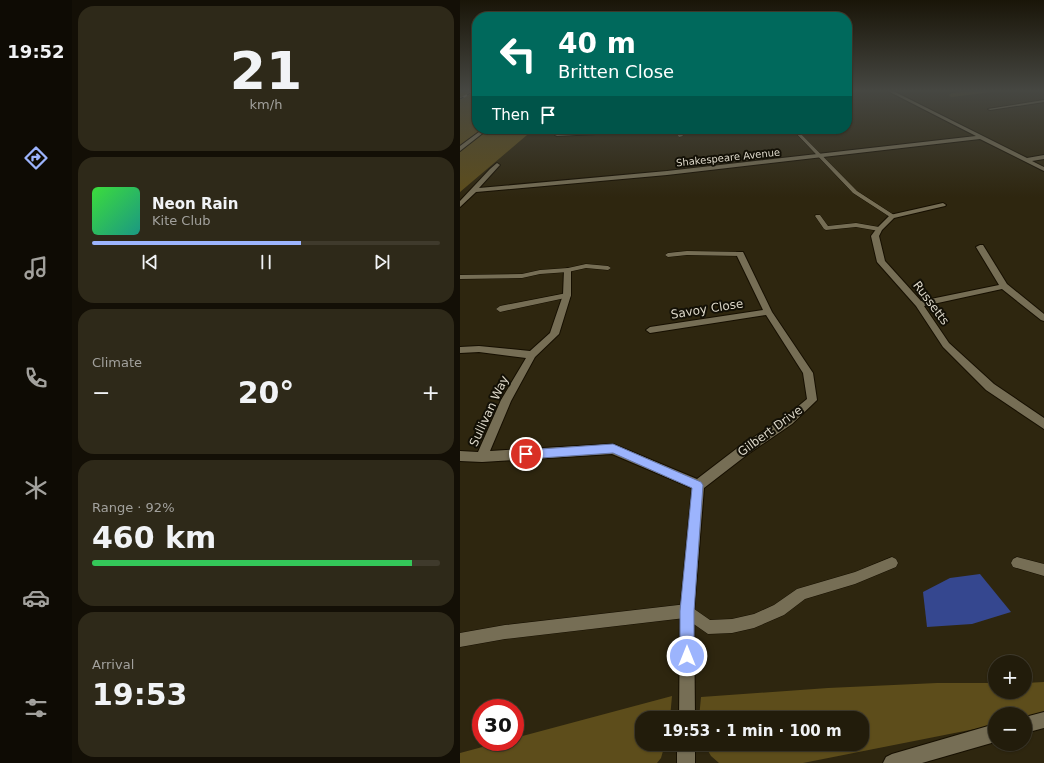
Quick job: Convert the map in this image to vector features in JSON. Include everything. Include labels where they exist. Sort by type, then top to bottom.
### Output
[{"type":"street","points":[[958,126],[1044,169]]},
{"type":"street","points":[[460,149],[480,134]]},
{"type":"street","points":[[558,135],[577,134]]},
{"type":"street","name":"Shakespeare Avenue","points":[[474,190],[822,156],[983,138]]},
{"type":"street","points":[[1027,160],[1044,157]]},
{"type":"street","points":[[460,205],[474,190],[477,184],[497,165]]},
{"type":"street","points":[[879,229],[892,216],[943,206]]},
{"type":"street","name":"Russetts","points":[[879,229],[875,236],[881,262],[919,304],[946,345],[990,387],[1044,424]]},
{"type":"street","points":[[980,247],[1004,286],[1044,318]]},
{"type":"street","name":"Gilbert Drive","points":[[698,485],[744,450],[788,421],[812,400],[808,373],[768,312],[740,254]]},
{"type":"street","name":"Sullivan Way","points":[[482,457],[506,400],[532,355],[554,334],[567,295],[568,270]]},
{"type":"street","points":[[919,304],[1004,286]]},
{"type":"street","name":"Savoy Close","points":[[650,330],[768,312]]},
{"type":"street","points":[[460,350],[479,348],[532,355]]},
{"type":"street","points":[[460,456],[482,457],[613,449],[698,485],[687,611],[687,711]]},
{"type":"street","points":[[1032,723],[1044,720]]},
{"type":"street","points":[[892,763],[923,758],[988,735]]},
{"type":"street","points":[[686,751],[686,763]]},
{"type":"lane","points":[[799,134],[855,192],[892,216]]},
{"type":"lane","points":[[818,216],[826,228],[856,225],[879,229]]},
{"type":"lane","points":[[668,255],[687,253],[740,254]]},
{"type":"lane","points":[[460,277],[504,277],[568,270],[586,266],[608,268]]},
{"type":"lane","points":[[500,310],[567,295]]},
{"type":"lane","points":[[460,640],[505,632],[687,611],[708,627],[743,624],[754,622],[778,610],[802,594],[855,578],[892,563]]},
{"type":"lane","points":[[1017,563],[1044,570]]},
{"type":"shaded area","points":[[460,126],[472,126],[472,134],[528,134],[460,192]]},
{"type":"shaded area","points":[[1044,682],[1044,715],[1032,718],[1032,707],[988,707],[988,726],[869,750],[869,711],[700,711],[701,697],[828,688],[937,683],[988,683],[988,699],[1032,699],[1032,683]]},
{"type":"shaded area","points":[[672,696],[671,711],[635,711],[635,751],[663,751],[661,758],[657,763],[460,763],[460,753],[472,750],[472,751],[524,751],[524,736]]},
{"type":"shaded area","points":[[708,751],[864,751],[803,763],[719,763],[711,756]]},
{"type":"water","points":[[980,574],[1011,612],[972,624],[927,627],[923,592],[950,578]]},
{"type":"route","points":[[526,454],[613,449],[698,485],[687,611],[687,656]]}]
